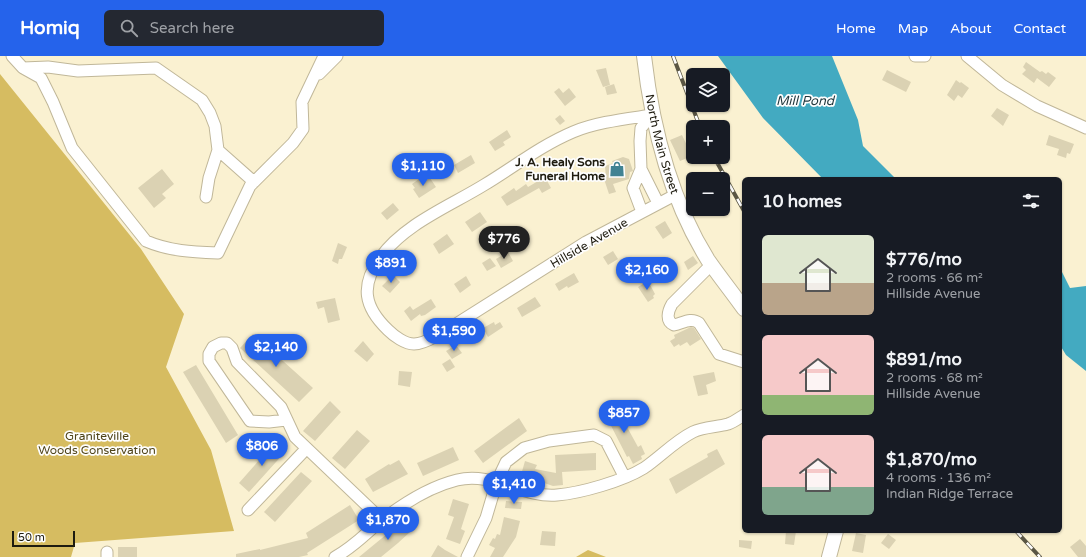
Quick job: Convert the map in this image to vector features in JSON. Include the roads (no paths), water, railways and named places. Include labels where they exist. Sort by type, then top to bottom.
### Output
[{"type":"main road","name":"North Main Street","points":[[644,56],[652,114],[675,195],[691,229],[712,264],[742,306]]},
{"type":"main road","points":[[828,557],[835,533]]},
{"type":"street","points":[[12,56],[23,68],[41,78],[54,102],[72,148],[146,241],[163,248],[189,252],[218,253],[234,215],[254,182],[293,143],[303,129],[302,102],[314,80],[324,56]]},
{"type":"street","points":[[314,80],[337,56]]},
{"type":"street","points":[[915,56],[925,56]]},
{"type":"street","points":[[967,56],[1002,84],[1037,106],[1086,128]]},
{"type":"street","points":[[23,68],[48,67],[78,71],[156,68],[202,100],[210,113],[215,126],[218,150],[209,178],[206,197]]},
{"type":"street","points":[[642,212],[633,188],[641,169],[641,128],[652,114]]},
{"type":"street","name":"Hillside Avenue","points":[[652,114],[596,125],[573,132],[529,154],[489,182],[422,222],[402,236],[379,259],[368,284],[368,304],[378,320],[395,336],[410,344],[426,341],[442,333],[586,242],[675,195]]},
{"type":"street","points":[[218,150],[254,182]]},
{"type":"street","points":[[641,169],[658,203]]},
{"type":"street","points":[[712,264],[672,304],[668,310],[668,319],[670,324],[674,325],[696,320],[719,354],[742,361]]},
{"type":"street","points":[[286,420],[269,422],[250,421],[209,361],[209,354],[213,347],[220,343],[227,343],[232,348],[237,362],[281,407],[295,437],[382,520]]},
{"type":"street","points":[[335,557],[349,550],[382,520],[414,498],[440,485],[458,479],[481,479],[497,481],[542,495],[557,495],[605,484],[643,469],[693,432],[730,424],[742,417]]},
{"type":"street","points":[[467,557],[486,518],[497,481],[506,462],[524,448],[549,441],[594,435],[606,441],[624,476]]},
{"type":"street","points":[[248,510],[306,449]]},
{"type":"water","name":"Mill Pond","points":[[718,56],[832,56],[858,120],[863,146],[894,177],[821,177],[763,118],[730,73],[730,68],[727,68]]},
{"type":"water","points":[[1062,272],[1070,288],[1086,286],[1086,371],[1066,355],[1062,348]]},
{"type":"railway","points":[[673,56],[697,120]]},
{"type":"railway","points":[[718,164],[742,207]]},
{"type":"railway","points":[[1018,533],[1040,557]]},
{"type":"place","name":"J. A. Healy Sons Funeral Home","points":[[617,169]]},
{"type":"park label","name":"Graniteville Woods Conservation","points":[[97,443]]}]
